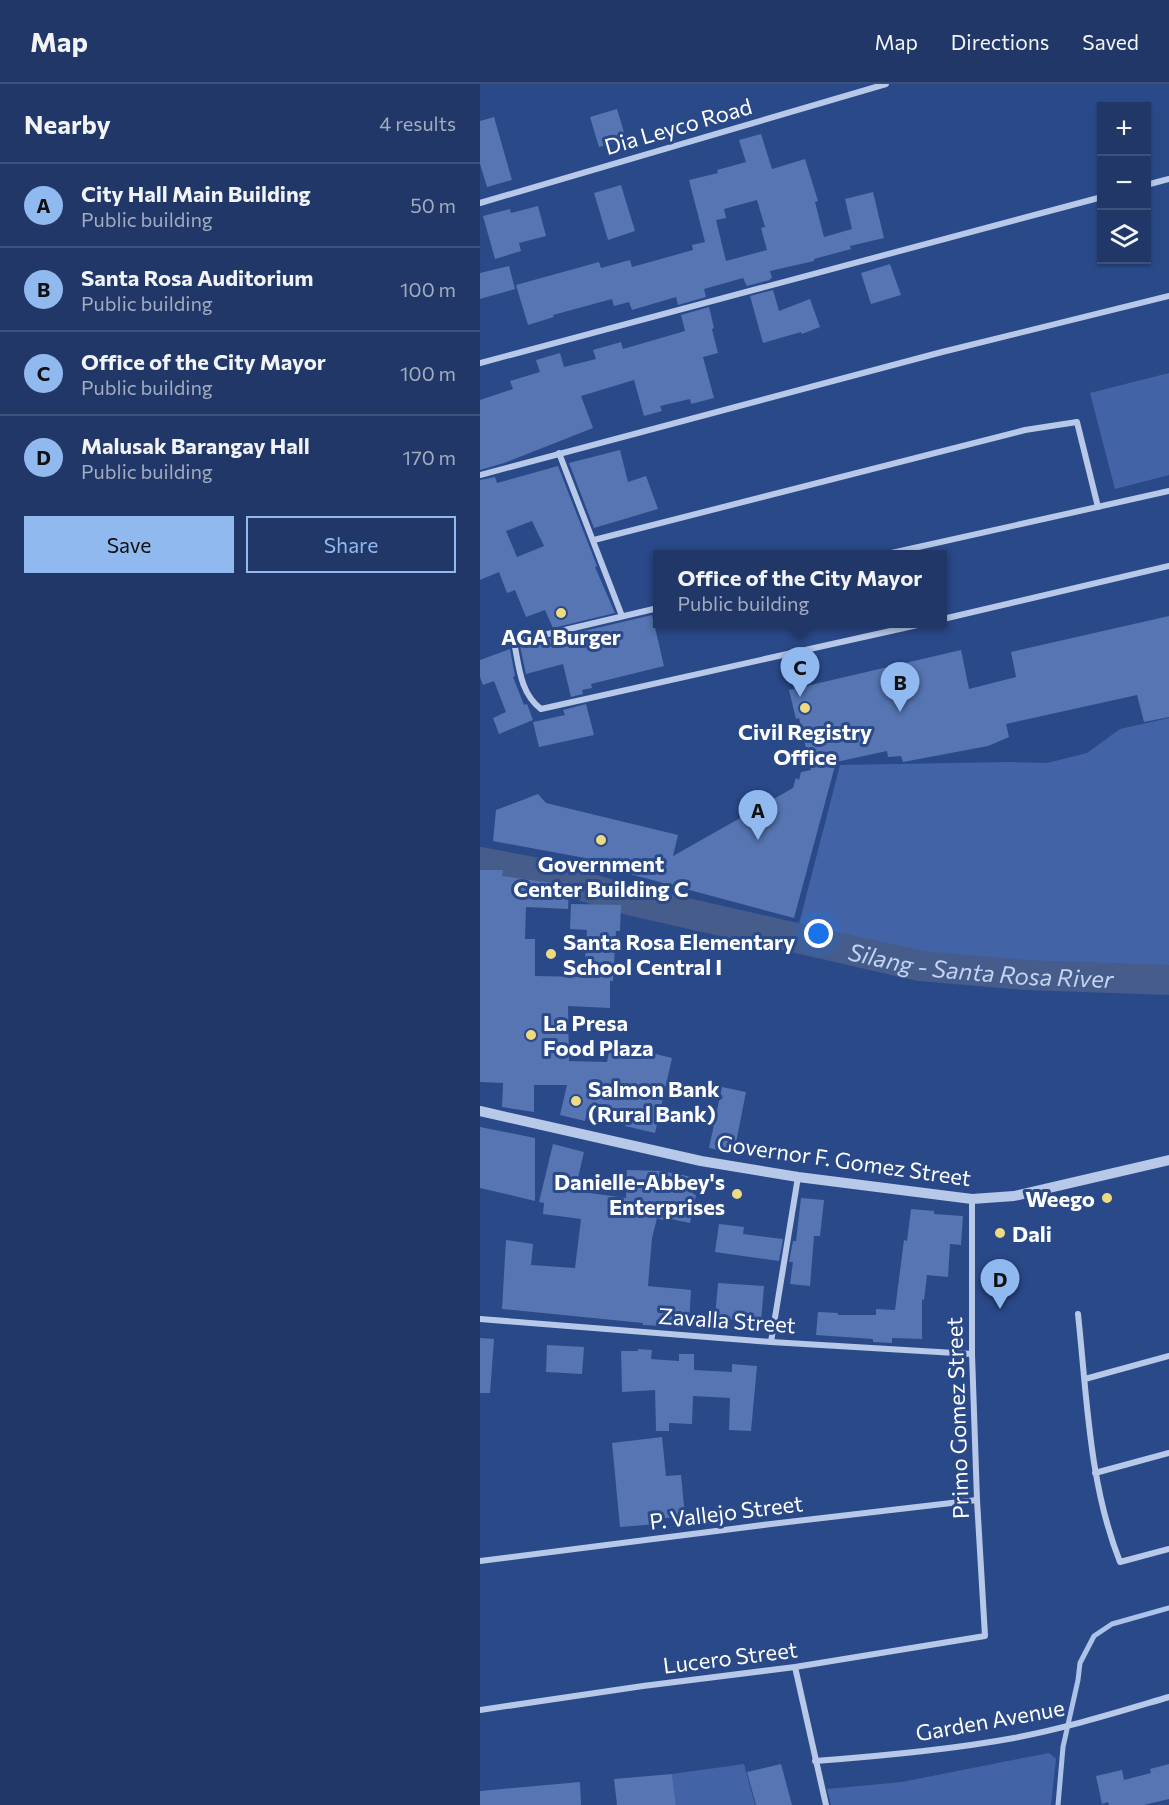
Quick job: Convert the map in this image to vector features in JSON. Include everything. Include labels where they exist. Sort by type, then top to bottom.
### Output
[{"type":"street","name":"Dia Leyco Road","points":[[480,203],[886,84]]},
{"type":"street","points":[[1151,184],[1169,179]]},
{"type":"street","points":[[480,363],[1097,198]]},
{"type":"street","points":[[480,475],[942,352],[1169,296]]},
{"type":"street","points":[[594,540],[1025,430],[1077,422],[1098,507]]},
{"type":"street","points":[[559,453],[622,616]]},
{"type":"street","points":[[913,550],[1169,491]]},
{"type":"street","points":[[947,618],[1169,566]]},
{"type":"street","points":[[653,609],[514,642],[521,680],[531,702],[541,709],[901,628]]},
{"type":"street","name":"Governor F. Gomez Street","points":[[480,1111],[701,1161],[798,1177],[972,1199],[1014,1196],[1169,1160]]},
{"type":"street","points":[[771,1342],[798,1177]]},
{"type":"street","name":"Primo Gomez Street","points":[[972,1199],[972,1354],[985,1636]]},
{"type":"street","points":[[1078,1314],[1095,1473],[1109,1536],[1120,1562],[1169,1549]]},
{"type":"street","name":"Zavalla Street","points":[[480,1319],[771,1342],[972,1354]]},
{"type":"street","points":[[1085,1379],[1169,1356]]},
{"type":"street","points":[[1095,1473],[1169,1453]]},
{"type":"street","name":"P. Vallejo Street","points":[[480,1561],[977,1500]]},
{"type":"street","name":"Lucero Street","points":[[480,1710],[643,1686],[795,1668],[985,1636]]},
{"type":"street","points":[[795,1668],[825,1805]]},
{"type":"street","name":"Garden Avenue","points":[[815,1761],[899,1755],[1014,1738],[1098,1718],[1169,1697]]},
{"type":"shaded area","points":[[1169,373],[1169,475],[1115,489],[1090,393]]},
{"type":"shaded area","points":[[1169,718],[1169,969],[1072,966],[1003,969],[799,924],[840,765],[1047,763],[1087,753],[1120,729]]},
{"type":"shaded area","points":[[1049,1753],[1056,1759],[1051,1805],[831,1805],[827,1789],[902,1782]]},
{"type":"shaded area","points":[[744,1764],[755,1805],[676,1805],[672,1774]]},
{"type":"building","points":[[617,109],[626,139],[599,147],[590,117]]},
{"type":"building","points":[[494,117],[512,180],[487,187],[480,164],[480,121]]},
{"type":"building","points":[[761,134],[772,169],[805,159],[818,201],[815,202],[824,237],[852,229],[845,199],[873,192],[884,238],[850,246],[851,249],[814,259],[814,261],[770,271],[772,278],[770,280],[747,286],[743,278],[704,289],[706,297],[678,305],[676,297],[632,310],[629,302],[614,306],[612,299],[553,315],[554,317],[528,325],[516,285],[599,262],[601,268],[630,260],[632,267],[693,250],[692,245],[705,242],[689,180],[718,173],[717,170],[746,162],[739,140]],"holes":[[[757,200],[765,227],[761,228],[767,250],[726,261],[716,220],[726,218],[724,209]]]},
{"type":"building","points":[[621,185],[635,231],[608,240],[594,193]]},
{"type":"building","points":[[538,206],[546,236],[519,243],[521,251],[495,259],[483,216],[510,209],[511,213]]},
{"type":"building","points":[[890,264],[901,295],[871,304],[861,273]]},
{"type":"building","points":[[509,266],[515,289],[480,299],[480,273]]},
{"type":"building","points":[[773,290],[779,311],[810,299],[820,327],[802,334],[801,332],[763,343],[750,296]]},
{"type":"building","points":[[709,307],[718,353],[703,357],[714,398],[691,404],[690,399],[660,406],[662,411],[644,416],[634,380],[581,396],[593,428],[504,463],[480,470],[480,400],[513,389],[510,381],[540,372],[536,360],[560,353],[564,367],[596,359],[593,350],[621,342],[623,349],[685,331],[681,315]]},
{"type":"building","points":[[620,450],[628,482],[646,476],[658,509],[594,528],[569,463]]},
{"type":"building","points":[[558,466],[597,566],[595,567],[615,613],[553,628],[545,610],[526,617],[515,590],[507,593],[499,572],[480,580],[480,480],[495,477],[497,483]],"holes":[[[532,521],[544,546],[517,557],[506,531]]]},
{"type":"building","points":[[652,615],[653,628],[655,628],[664,666],[591,684],[592,688],[582,690],[583,694],[571,697],[563,664],[526,674],[520,646]]},
{"type":"building","points":[[1169,616],[1169,717],[1144,722],[1137,695],[1006,724],[1009,737],[988,746],[903,762],[901,756],[888,757],[887,751],[836,762],[794,918],[600,866],[601,861],[493,841],[496,810],[538,794],[546,803],[678,835],[673,856],[793,788],[801,772],[811,770],[799,718],[796,719],[789,690],[961,650],[969,689],[1016,677],[1011,652]]},
{"type":"building","points":[[510,649],[515,676],[513,677],[524,705],[527,704],[533,720],[499,734],[493,718],[506,712],[494,681],[483,685],[480,677],[480,660]]},
{"type":"building","points":[[586,704],[594,735],[539,747],[533,722],[565,715],[563,710]]},
{"type":"building","points":[[480,870],[503,870],[502,876],[553,883],[569,888],[568,909],[526,907],[525,939],[535,939],[535,976],[584,977],[587,930],[570,929],[571,904],[621,905],[620,931],[616,931],[613,981],[610,981],[610,1008],[568,1006],[569,1061],[607,1062],[611,1043],[672,1058],[655,1133],[625,1126],[627,1118],[587,1110],[585,1121],[560,1115],[567,1085],[534,1085],[534,1112],[502,1107],[503,1083],[480,1082]]},
{"type":"building","points":[[722,1087],[746,1092],[734,1153],[709,1148]]},
{"type":"building","points":[[480,1127],[535,1138],[535,1201],[480,1188]]},
{"type":"building","points":[[553,1144],[584,1152],[575,1191],[626,1198],[627,1170],[662,1171],[697,1178],[690,1223],[657,1218],[652,1238],[648,1286],[691,1290],[689,1322],[664,1321],[663,1326],[643,1325],[643,1323],[502,1309],[506,1240],[533,1244],[531,1265],[575,1268],[581,1219],[543,1214],[544,1203],[539,1202]]},
{"type":"building","points":[[801,1198],[824,1200],[820,1236],[814,1236],[810,1286],[790,1284],[793,1262],[789,1262],[793,1241],[796,1241]]},
{"type":"building","points":[[911,1209],[934,1211],[934,1214],[963,1216],[961,1245],[950,1244],[948,1277],[927,1275],[924,1300],[922,1299],[922,1339],[892,1338],[892,1343],[873,1342],[873,1339],[816,1335],[818,1312],[838,1313],[838,1315],[876,1315],[876,1309],[895,1310],[904,1240],[907,1241]]},
{"type":"building","points":[[719,1224],[744,1227],[743,1234],[783,1239],[779,1261],[715,1252]]},
{"type":"building","points":[[718,1283],[764,1286],[761,1322],[715,1318]]},
{"type":"building","points":[[480,1338],[494,1339],[490,1393],[480,1393]]},
{"type":"building","points":[[547,1345],[584,1347],[582,1374],[546,1372]]},
{"type":"building","points":[[638,1349],[652,1350],[651,1359],[679,1361],[679,1354],[694,1354],[694,1370],[732,1372],[732,1364],[757,1366],[751,1431],[729,1430],[730,1398],[693,1396],[692,1424],[669,1423],[669,1431],[656,1431],[655,1390],[622,1392],[621,1351],[638,1351]]},
{"type":"building","points":[[662,1437],[666,1476],[681,1475],[685,1516],[657,1519],[657,1524],[620,1527],[612,1443]]},
{"type":"building","points":[[781,1764],[792,1805],[756,1805],[747,1772]]},
{"type":"building","points":[[1169,1764],[1169,1799],[1144,1805],[1109,1805],[1108,1802],[1102,1804],[1096,1776],[1122,1770],[1124,1780],[1151,1773],[1150,1769]]},
{"type":"building","points":[[672,1774],[676,1805],[617,1805],[614,1779]]},
{"type":"building","points":[[580,1782],[581,1805],[480,1805],[480,1791]]},
{"type":"waterway","name":"Silang - Santa Rosa River","points":[[480,862],[539,873],[629,900],[920,966],[1025,975],[1169,980]]},
{"type":"waterway","points":[[1058,1805],[1063,1747],[1080,1663],[1094,1636],[1112,1624],[1169,1608]]},
{"type":"place","name":"AGA Burger","points":[[561,613]]},
{"type":"place","name":"Office of the City Mayor","points":[[800,697]]},
{"type":"place","name":"Civil Registry Office","points":[[805,708]]},
{"type":"place","name":"Santa Rosa Auditorium","points":[[900,712]]},
{"type":"place","name":"Government Center Building C","points":[[601,840]]},
{"type":"place","name":"City Hall Main Building","points":[[758,840]]},
{"type":"place","name":"Santa Rosa Elementary School Central I","points":[[551,954]]},
{"type":"place","name":"La Presa Food Plaza","points":[[531,1035]]},
{"type":"place","name":"Salmon Bank (Rural Bank)","points":[[576,1101]]},
{"type":"place","name":"Danielle-Abbey's Enterprises","points":[[737,1194]]},
{"type":"place","name":"Weego","points":[[1107,1198]]},
{"type":"place","name":"Dali","points":[[1000,1233]]},
{"type":"place","name":"Malusak Barangay Hall","points":[[1000,1309]]}]
